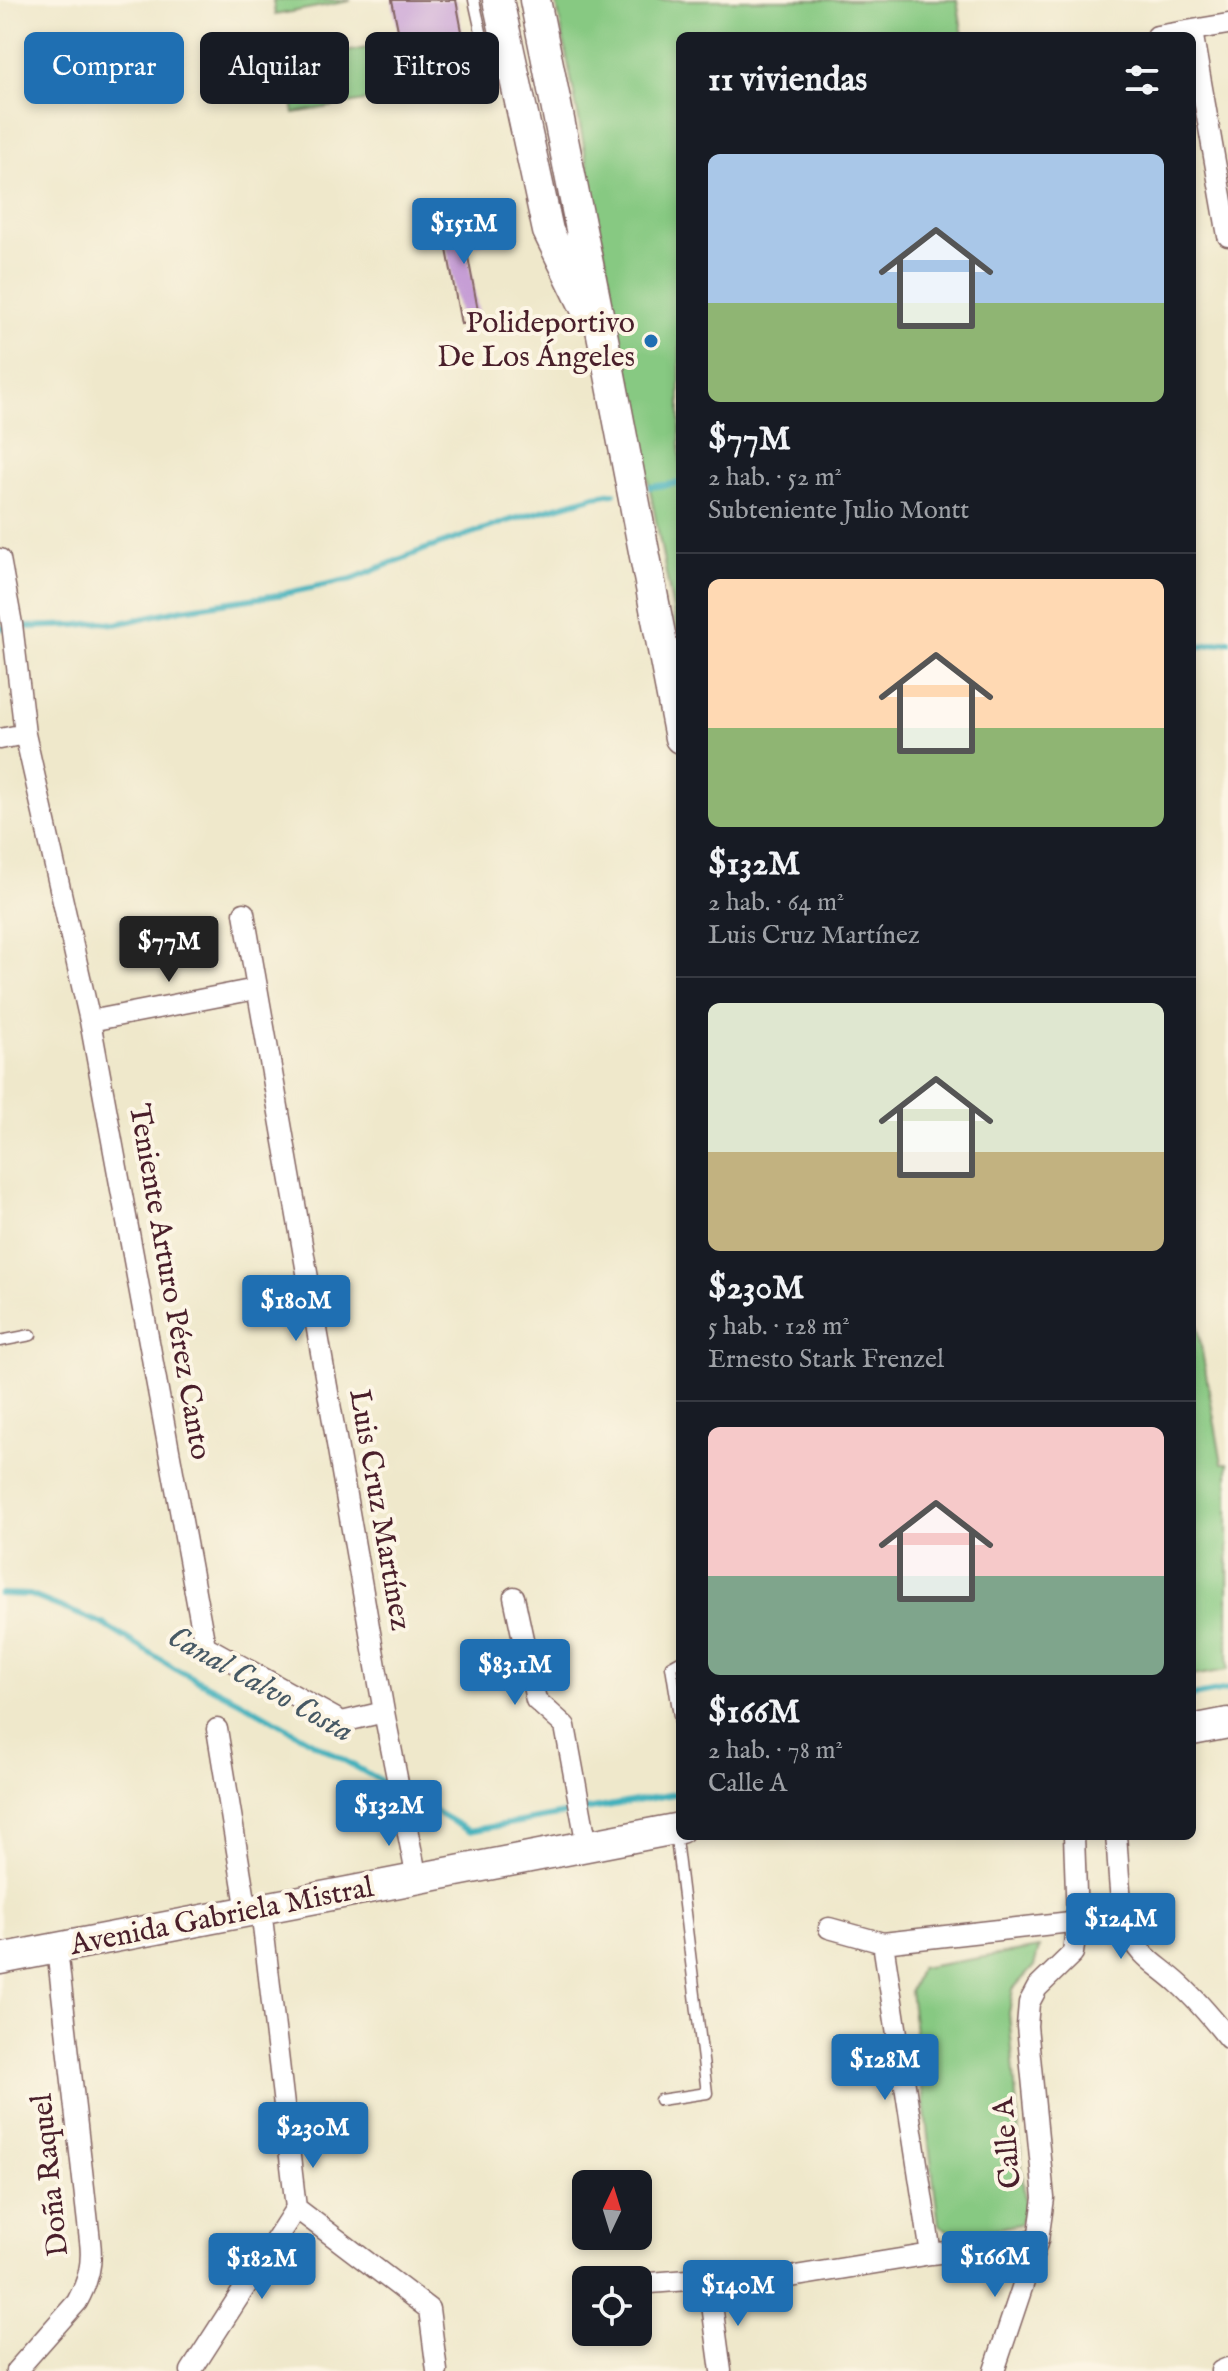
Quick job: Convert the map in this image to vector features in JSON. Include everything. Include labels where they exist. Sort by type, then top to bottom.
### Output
[{"type":"main road","points":[[498,0],[548,231],[605,349]]},
{"type":"main road","points":[[535,0],[676,717]]},
{"type":"main road","points":[[513,74],[548,67]]},
{"type":"main road","points":[[1196,1729],[1228,1723]]},
{"type":"main road","name":"Avenida Gabriela Mistral","points":[[0,1959],[417,1879],[586,1835],[676,1829]]},
{"type":"street","points":[[1185,32],[1228,24]]},
{"type":"street","points":[[1196,51],[1224,189],[1228,236]]},
{"type":"street","name":"Teniente Arturo Pérez Canto","points":[[0,559],[12,624],[25,734],[90,1021],[205,1646],[342,1722],[384,1712]]},
{"type":"street","points":[[0,739],[25,734]]},
{"type":"street","name":"Luis Cruz Martínez","points":[[244,913],[384,1712],[417,1879]]},
{"type":"street","points":[[90,1021],[256,989]]},
{"type":"street","points":[[514,1597],[536,1700],[565,1726],[586,1835]]},
{"type":"street","points":[[191,2371],[296,2208],[254,1911],[217,1729]]},
{"type":"street","name":"Calle A","points":[[994,2371],[1038,2240],[1044,2198],[1027,2026],[1029,2003],[1037,1988],[1073,1953],[1077,1920],[1074,1840]]},
{"type":"street","points":[[1116,1840],[1124,1916],[1140,1951],[1174,1979],[1228,2038]]},
{"type":"street","points":[[829,1928],[883,1943],[1124,1916]]},
{"type":"street","points":[[883,1943],[931,2254]]},
{"type":"street","name":"Doña Raquel","points":[[16,2371],[77,2302],[91,2264],[57,1949]]},
{"type":"street","points":[[296,2208],[429,2309],[437,2371]]},
{"type":"street","points":[[652,2283],[688,2280],[710,2290],[1038,2240]]},
{"type":"street","points":[[710,2290],[721,2371]]},
{"type":"street","points":[[1221,2371],[1228,2368]]},
{"type":"lane","points":[[474,0],[491,77],[513,74]]},
{"type":"lane","points":[[0,1341],[31,1335]]},
{"type":"lane","points":[[676,1663],[671,1666],[676,1697]]},
{"type":"lane","points":[[660,2100],[707,2093],[678,1840]]},
{"type":"green space","points":[[273,0],[350,0],[350,1],[275,15]]},
{"type":"green space","name":"Polideportivo De Los Ángeles","points":[[556,0],[957,0],[962,32],[676,32],[676,625]]},
{"type":"green space","points":[[365,48],[365,101],[349,104],[349,51]]},
{"type":"green space","points":[[292,104],[347,104],[294,113]]},
{"type":"green space","points":[[1196,1318],[1222,1463],[1228,1463],[1228,1670],[1196,1675]]},
{"type":"green space","points":[[1039,1948],[1034,1966],[1013,1989],[1009,2013],[1025,2205],[1020,2224],[958,2236],[939,2225],[910,1991],[920,1968]]},
{"type":"building","points":[[392,0],[456,0],[462,32],[398,32]]},
{"type":"building","points":[[483,221],[487,242],[466,246],[480,321],[461,324],[443,228]]},
{"type":"waterway","points":[[650,487],[676,484]]},
{"type":"waterway","points":[[0,628],[102,622],[116,624],[352,579],[423,550],[511,520],[614,493]]},
{"type":"waterway","points":[[1196,647],[1228,641]]},
{"type":"waterway","name":"Canal Calvo Costa","points":[[0,1594],[30,1595],[103,1624],[174,1668],[243,1703],[395,1789]]},
{"type":"waterway","name":"Canal Calvo Costa","points":[[1196,1695],[1228,1689]]},
{"type":"waterway","name":"Canal Calvo Costa","points":[[405,1794],[469,1831],[676,1794]]},
{"type":"place","name":"Polideportivo De Los Ángeles","points":[[651,341]]}]
